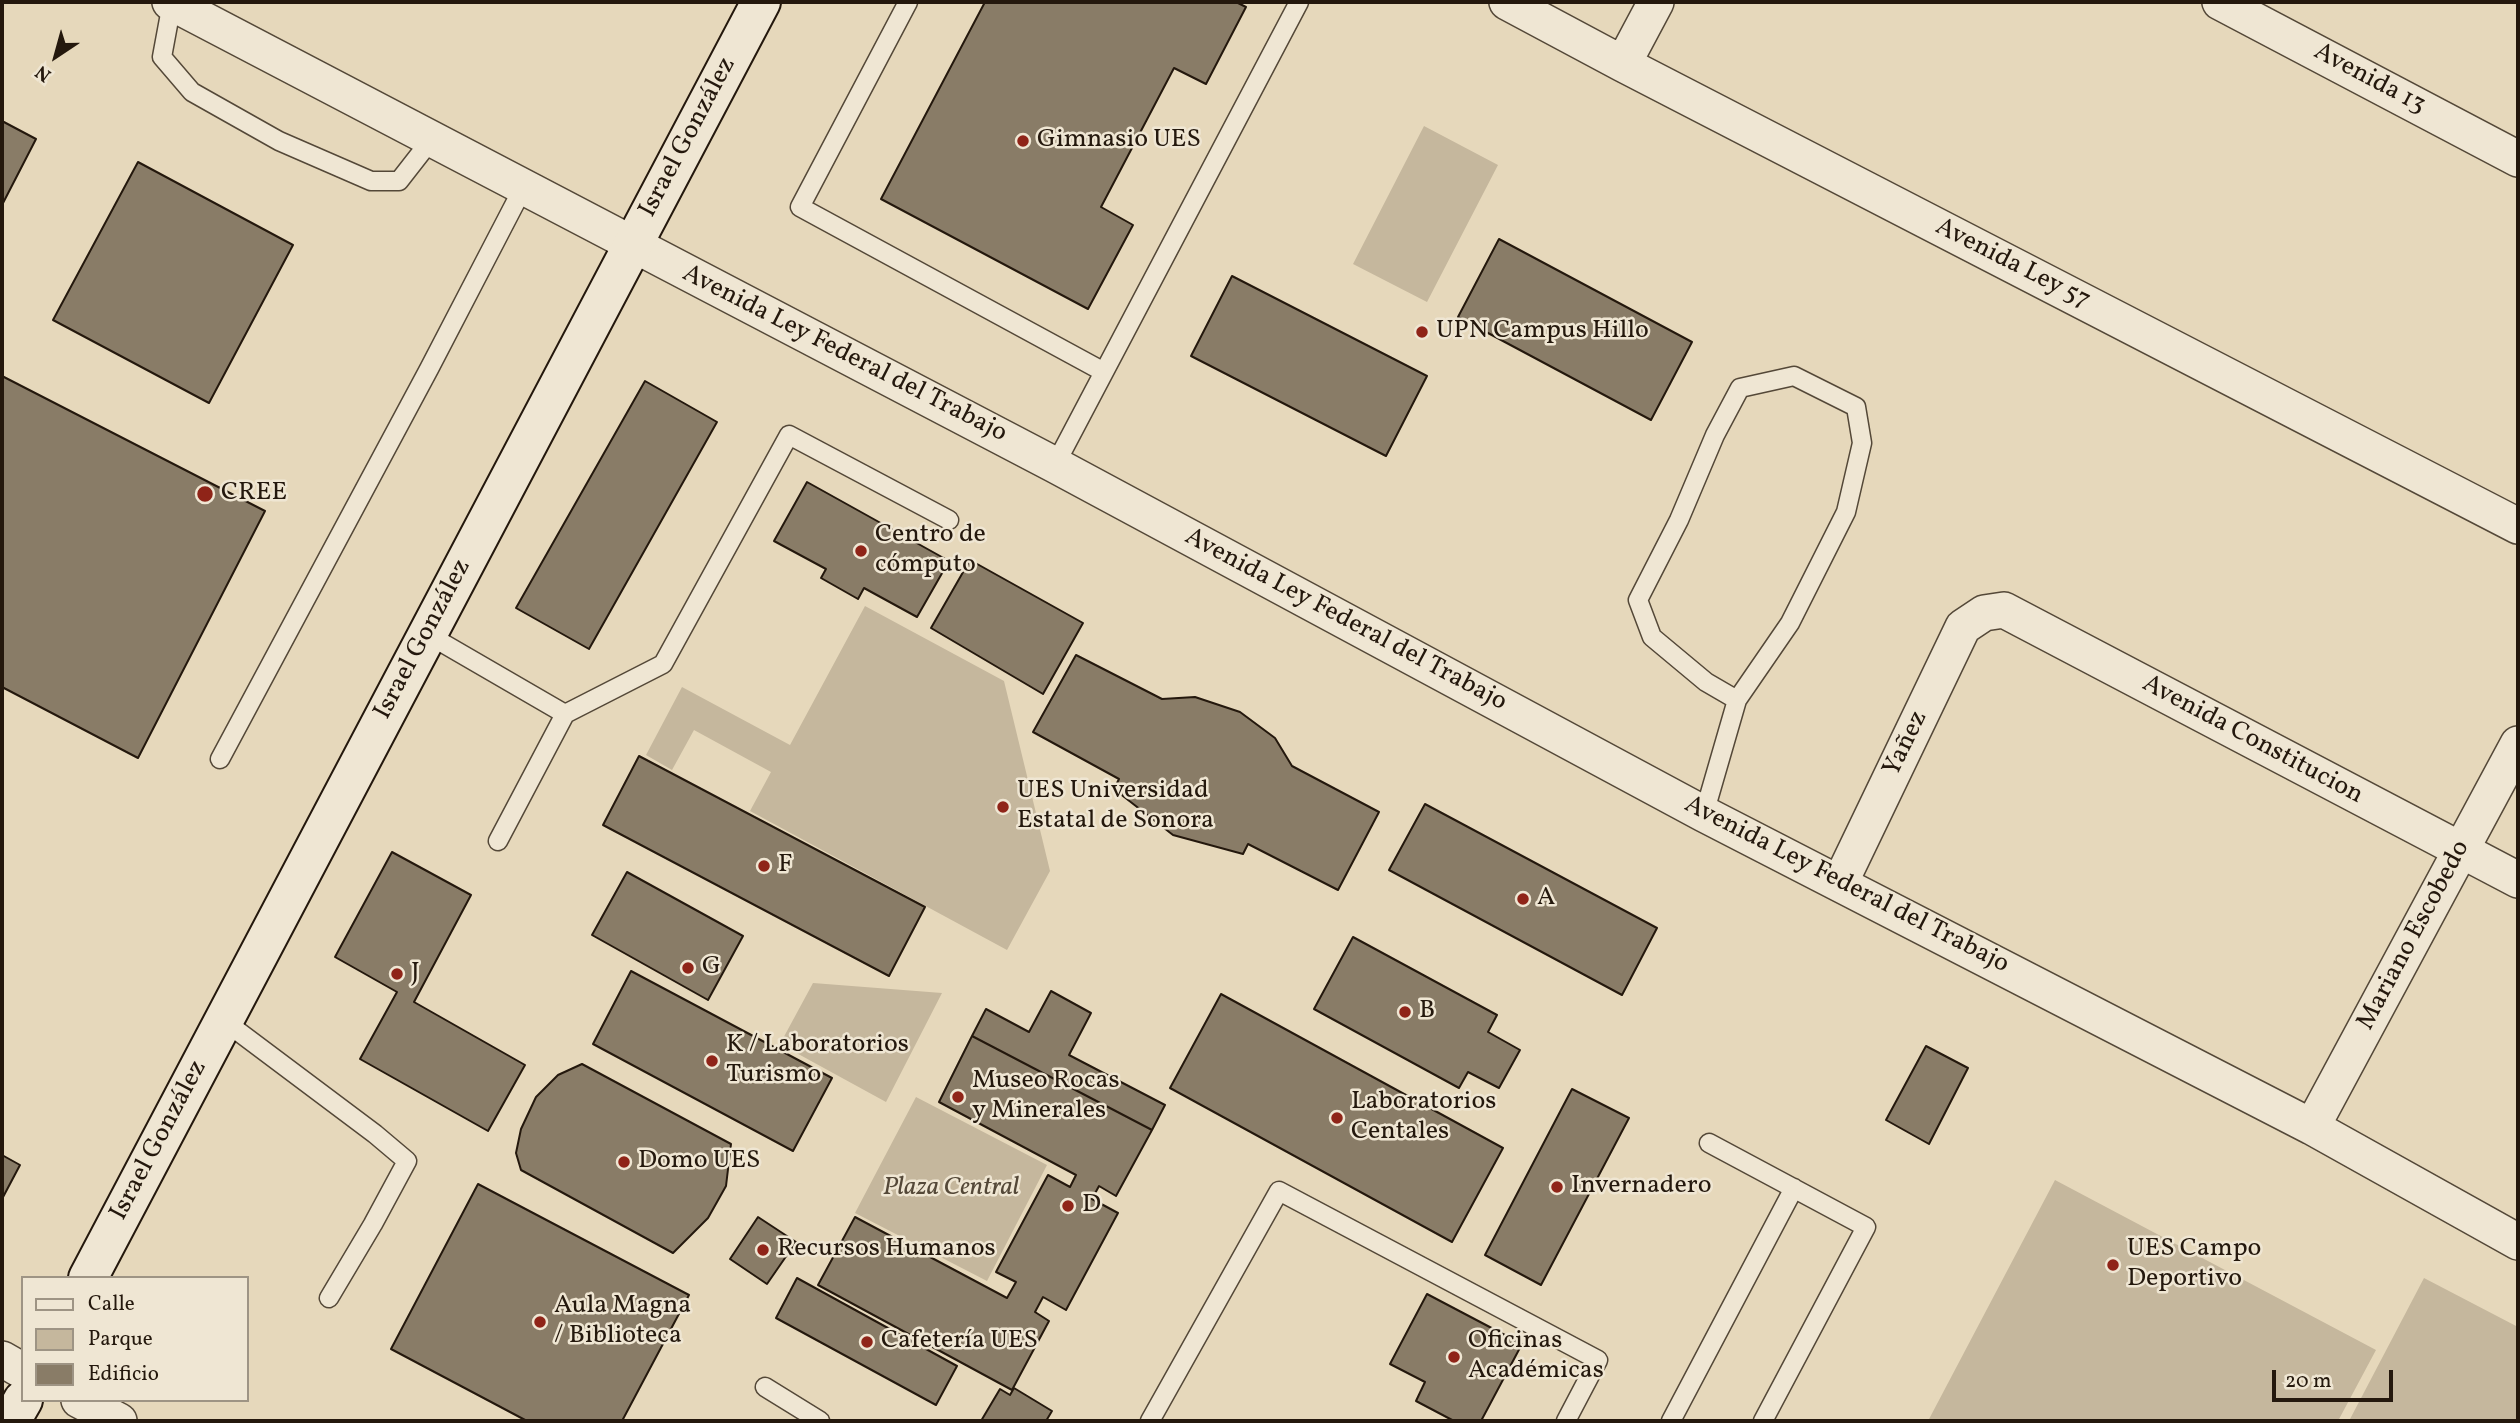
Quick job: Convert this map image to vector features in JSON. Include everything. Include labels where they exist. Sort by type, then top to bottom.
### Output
[{"type":"street","name":"Avenida Ley Federal del Trabajo","points":[[171,2],[1055,465],[1704,814],[2312,1127],[2518,1241]]},
{"type":"street","name":"Israel González","points":[[89,1276],[761,2]]},
{"type":"street","name":"Avenida Ley 57","points":[[1507,2],[2518,526]]},
{"type":"street","points":[[1623,64],[1656,2]]},
{"type":"street","name":"Avenida 13","points":[[2220,2],[2518,159]]},
{"type":"street","name":"Avenida Constitucion","points":[[1984,613],[2004,610],[2518,880]]},
{"type":"street","name":"Yañez","points":[[1840,883],[1963,626],[1984,613]]},
{"type":"street","name":"Mariano Escobedo","points":[[2312,1127],[2518,744]]},
{"type":"street","points":[[2,1359],[21,1370]]},
{"type":"street","points":[[11,1421],[22,1402]]},
{"type":"street","points":[[83,1402],[119,1421]]},
{"type":"lane","points":[[171,2],[162,57],[192,92],[279,141],[371,181],[399,181],[431,140]]},
{"type":"lane","points":[[908,2],[800,207],[1104,372]]},
{"type":"lane","points":[[1055,465],[1299,2]]},
{"type":"lane","points":[[220,759],[523,188]]},
{"type":"lane","points":[[1704,814],[1737,700],[1790,623],[1846,512],[1861,443],[1856,407],[1794,376],[1740,388],[1715,435],[1679,520],[1638,600],[1652,637],[1706,682],[1737,700]]},
{"type":"lane","points":[[498,841],[565,714],[663,664],[789,435],[949,520]]},
{"type":"lane","points":[[427,634],[565,714]]},
{"type":"lane","points":[[223,1020],[407,1161],[329,1298]]},
{"type":"lane","points":[[1709,1143],[1866,1227],[1763,1421]]},
{"type":"lane","points":[[1671,1421],[1794,1188]]},
{"type":"lane","points":[[1150,1421],[1279,1191],[1598,1360],[1566,1421]]},
{"type":"lane","points":[[765,1387],[820,1421]]},
{"type":"green space","points":[[1424,126],[1498,165],[1427,302],[1353,264]]},
{"type":"green space","points":[[865,606],[1004,681],[1050,871],[1007,950],[750,811],[771,772],[694,730],[672,770],[646,755],[682,687],[790,745]]},
{"type":"green space","points":[[813,983],[942,993],[886,1102],[780,1044]]},
{"type":"green space","name":"Plaza Central","points":[[916,1097],[1047,1165],[987,1281],[855,1213]]},
{"type":"green space","name":"UES Campo Deportivo","points":[[2055,1180],[2376,1350],[2338,1421],[1928,1421]]},
{"type":"green space","points":[[2424,1278],[2518,1327],[2518,1421],[2349,1421]]},
{"type":"building","name":"Gimnasio UES","points":[[985,2],[1236,2],[1246,7],[1206,84],[1174,68],[1101,207],[1133,225],[1088,309],[881,199]]},
{"type":"building","points":[[2,121],[36,139],[2,205]]},
{"type":"building","points":[[138,162],[293,245],[209,403],[53,320]]},
{"type":"building","points":[[1499,239],[1692,342],[1651,420],[1458,317]]},
{"type":"building","points":[[1232,276],[1427,376],[1386,456],[1191,356]]},
{"type":"building","points":[[2,376],[265,511],[138,758],[2,687]]},
{"type":"building","points":[[645,381],[717,422],[589,649],[516,608]]},
{"type":"building","name":"Centro de cómputo","points":[[807,482],[949,561],[917,617],[864,588],[858,599],[821,578],[826,569],[774,541]]},
{"type":"building","points":[[970,560],[1083,623],[1043,694],[931,628]]},
{"type":"building","points":[[1076,655],[1162,699],[1195,697],[1240,712],[1275,738],[1292,766],[1379,812],[1338,890],[1248,844],[1243,854],[1173,835],[1114,789],[1119,779],[1033,732]]},
{"type":"building","name":"F","points":[[639,756],[925,907],[889,976],[603,825]]},
{"type":"building","name":"A","points":[[1425,804],[1657,928],[1622,995],[1389,870]]},
{"type":"building","name":"J","points":[[392,852],[471,895],[414,1002],[525,1065],[488,1131],[360,1059],[397,992],[335,957]]},
{"type":"building","name":"G","points":[[627,872],[743,936],[708,1000],[592,935]]},
{"type":"building","name":"B","points":[[1353,937],[1497,1015],[1488,1032],[1520,1050],[1499,1088],[1468,1072],[1459,1088],[1314,1009]]},
{"type":"building","name":"K / Laboratorios Turismo","points":[[631,971],[832,1078],[793,1151],[593,1044]]},
{"type":"building","points":[[1051,991],[1091,1013],[1069,1055],[1165,1105],[1152,1130],[972,1036],[986,1009],[1029,1032]]},
{"type":"building","name":"Laboratorios Centales","points":[[1221,994],[1503,1148],[1452,1242],[1170,1088]]},
{"type":"building","name":"D","points":[[972,1036],[1152,1130],[1116,1196],[1099,1186],[1092,1199],[1118,1213],[1066,1310],[1043,1297],[1035,1312],[1049,1321],[1012,1390],[818,1285],[855,1217],[1007,1298],[1016,1282],[996,1272],[1048,1175],[1070,1187],[1076,1175],[939,1102]]},
{"type":"building","points":[[1926,1046],[1968,1068],[1929,1144],[1886,1120]]},
{"type":"building","name":"Domo UES","points":[[582,1064],[731,1144],[726,1186],[708,1218],[673,1253],[521,1170],[516,1153],[521,1129],[536,1097],[558,1075]]},
{"type":"building","name":"Invernadero","points":[[1572,1089],[1629,1118],[1541,1285],[1485,1255]]},
{"type":"building","points":[[2,1155],[20,1165],[2,1199]]},
{"type":"building","name":"Aula Magna / Biblioteca","points":[[478,1184],[689,1295],[622,1421],[527,1421],[391,1349]]},
{"type":"building","name":"Recursos Humanos","points":[[758,1217],[796,1242],[767,1284],[730,1259]]},
{"type":"building","name":"Cafetería UES","points":[[797,1278],[957,1366],[936,1405],[776,1318]]},
{"type":"building","name":"Oficinas Académicas","points":[[1427,1294],[1522,1344],[1481,1421],[1454,1421],[1416,1401],[1425,1382],[1390,1364]]},
{"type":"building","points":[[1014,1388],[1052,1411],[1046,1421],[981,1421],[1000,1389],[1010,1395]]},
{"type":"place","name":"Gimnasio UES","points":[[1023,141]]},
{"type":"place","name":"UPN Campus Hillo","points":[[1422,332]]},
{"type":"place","name":"CREE","points":[[205,494]]},
{"type":"place","name":"Centro de cómputo","points":[[861,551]]},
{"type":"place","name":"UES Universidad Estatal de Sonora","points":[[1003,807]]},
{"type":"place","name":"F","points":[[764,866]]},
{"type":"place","name":"A","points":[[1523,899]]},
{"type":"place","name":"G","points":[[688,968]]},
{"type":"place","name":"J","points":[[397,974]]},
{"type":"place","name":"B","points":[[1405,1012]]},
{"type":"place","name":"K / Laboratorios Turismo","points":[[712,1061]]},
{"type":"place","name":"Museo Rocas y Minerales","points":[[958,1097]]},
{"type":"place","name":"Laboratorios Centales","points":[[1337,1118]]},
{"type":"place","name":"Domo UES","points":[[624,1162]]},
{"type":"place","name":"Invernadero","points":[[1557,1187]]},
{"type":"place","name":"D","points":[[1068,1206]]},
{"type":"place","name":"Recursos Humanos","points":[[763,1250]]},
{"type":"place","name":"UES Campo Deportivo","points":[[2113,1265]]},
{"type":"place","name":"Aula Magna / Biblioteca","points":[[540,1322]]},
{"type":"place","name":"Cafetería UES","points":[[867,1342]]},
{"type":"place","name":"Oficinas Académicas","points":[[1454,1357]]}]
